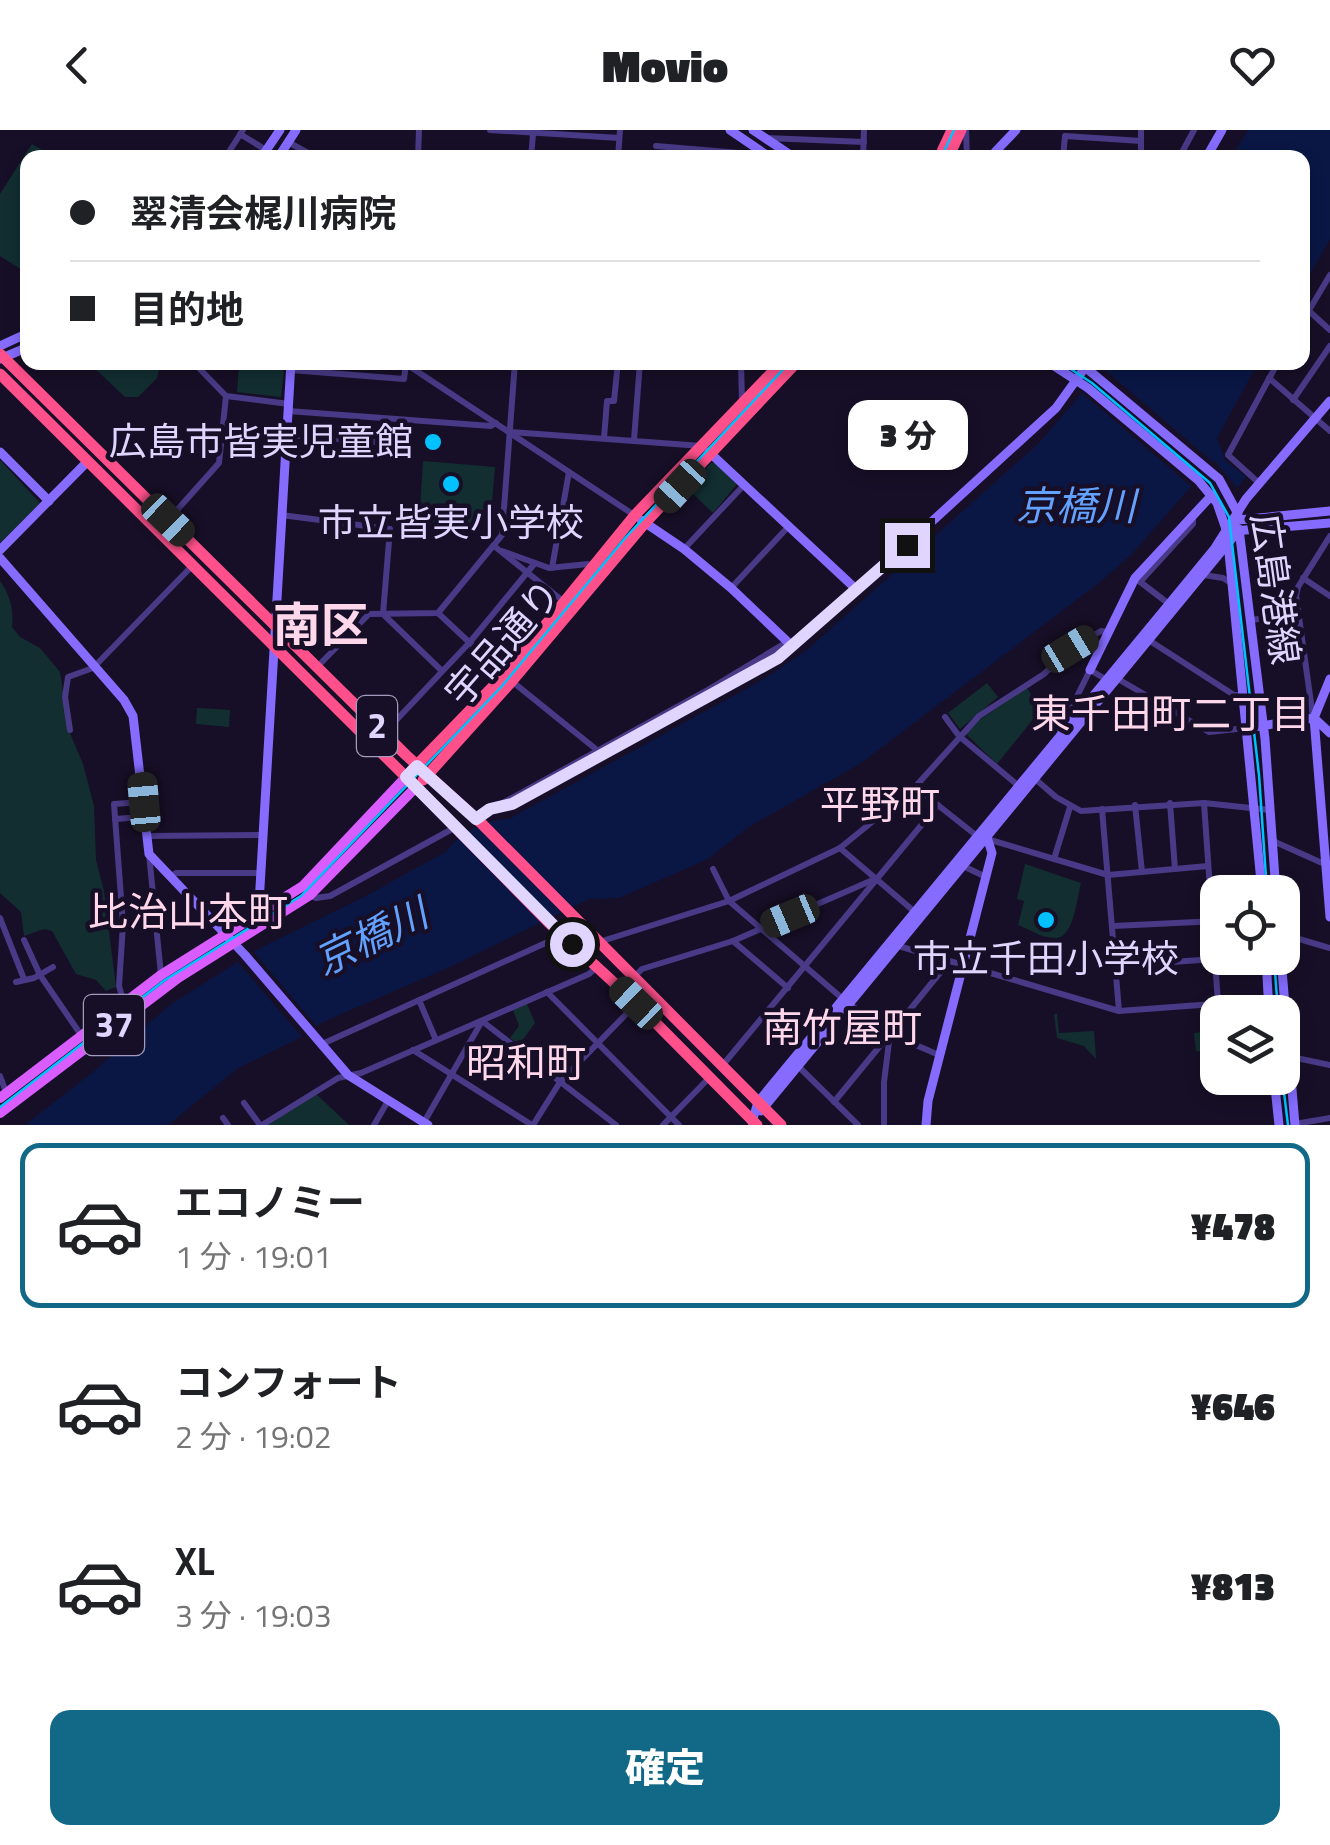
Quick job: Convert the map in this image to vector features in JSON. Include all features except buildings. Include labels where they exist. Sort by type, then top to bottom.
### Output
[{"type":"highway","name":"2","points":[[1,354],[384,733],[479,821],[782,1125]]},
{"type":"highway","name":"宇品通り","points":[[706,450],[774,370]]},
{"type":"highway","name":"宇品通り","points":[[569,605],[593,567],[789,370]]},
{"type":"highway","name":"2","points":[[0,374],[753,1123]]},
{"type":"highway","name":"宇品通り","points":[[406,777],[422,770],[508,678],[640,519]]},
{"type":"highway","name":"宇品通り","points":[[416,787],[422,770]]},
{"type":"main road","name":"37","points":[[0,1113],[258,915],[306,890],[406,777]]},
{"type":"main road","name":"37","points":[[3,1095],[161,975],[258,928],[306,890],[416,787]]},
{"type":"street","points":[[283,150],[296,130]]},
{"type":"street","points":[[490,130],[620,134]]},
{"type":"street","points":[[730,130],[749,150]]},
{"type":"street","points":[[753,130],[783,150]]},
{"type":"street","points":[[864,130],[864,150]]},
{"type":"street","points":[[999,150],[1016,130]]},
{"type":"street","points":[[242,132],[260,150]]},
{"type":"street","points":[[1064,150],[1065,136],[1143,133]]},
{"type":"street","points":[[765,138],[864,142]]},
{"type":"street","points":[[288,142],[300,150]]},
{"type":"street","points":[[656,146],[719,150]]},
{"type":"street","points":[[1310,309],[1330,275]]},
{"type":"street","points":[[1310,312],[1330,330]]},
{"type":"street","points":[[1293,400],[1330,346]]},
{"type":"street","points":[[201,370],[226,396],[289,408],[491,426],[496,423]]},
{"type":"street","points":[[258,928],[291,370]]},
{"type":"street","points":[[326,370],[404,379],[405,370]]},
{"type":"street","points":[[416,370],[684,549],[790,644]]},
{"type":"street","points":[[317,666],[369,614],[438,612],[497,549],[502,535],[514,370]]},
{"type":"street","points":[[604,438],[607,401],[614,401],[617,370]]},
{"type":"street","points":[[634,440],[639,370]]},
{"type":"street","points":[[741,370],[742,404]]},
{"type":"street","name":"広島港線","points":[[1061,370],[1088,388],[1212,495],[1226,532],[1261,875]]},
{"type":"street","points":[[496,807],[512,804],[768,664],[857,590],[1056,408],[1082,370]]},
{"type":"street","name":"広島港線","points":[[1092,370],[1226,488],[1238,520],[1263,726],[1275,875]]},
{"type":"street","points":[[1259,483],[1228,455],[1273,370]]},
{"type":"street","points":[[1268,378],[1330,432]]},
{"type":"street","points":[[168,520],[219,462],[226,396]]},
{"type":"street","points":[[1146,638],[1204,576],[1227,545],[1259,483],[1330,401]]},
{"type":"street","points":[[510,432],[634,440],[706,450],[857,590]]},
{"type":"street","points":[[287,435],[389,443]]},
{"type":"street","points":[[0,452],[49,501]]},
{"type":"street","points":[[0,550],[87,462]]},
{"type":"street","points":[[552,568],[569,472]]},
{"type":"street","points":[[684,549],[744,484]]},
{"type":"street","points":[[1032,776],[1055,742],[1137,580],[1212,495]]},
{"type":"street","points":[[753,1123],[761,1105],[1112,680],[1226,532],[1238,520],[1330,511]]},
{"type":"street","points":[[282,516],[390,528],[383,614]]},
{"type":"street","points":[[1238,520],[1330,522]]},
{"type":"street","points":[[731,588],[788,526]]},
{"type":"street","points":[[1330,536],[1326,550],[1303,578],[1296,596],[1314,718],[1324,741],[1330,918]]},
{"type":"street","points":[[497,549],[552,568],[588,564],[593,567]]},
{"type":"street","points":[[497,549],[569,605]]},
{"type":"street","points":[[0,558],[134,716],[161,975]]},
{"type":"street","points":[[384,733],[470,642],[535,563]]},
{"type":"street","points":[[70,730],[65,697],[68,676],[93,668],[192,566]]},
{"type":"street","points":[[1204,576],[1231,583]]},
{"type":"street","points":[[1303,578],[1330,596]]},
{"type":"street","points":[[1137,580],[1170,604]]},
{"type":"street","points":[[438,612],[508,678],[597,750]]},
{"type":"street","points":[[383,614],[442,671]]},
{"type":"street","points":[[1251,620],[1298,614]]},
{"type":"street","points":[[598,942],[729,901],[840,848],[915,787],[984,712],[1044,674],[1070,649],[1100,631],[1108,632]]},
{"type":"street","points":[[1146,638],[1234,695],[1244,695]]},
{"type":"street","points":[[479,821],[496,807],[790,644]]},
{"type":"street","points":[[1090,670],[1209,732],[1314,718]]},
{"type":"street","points":[[1324,741],[1314,718],[1330,679]]},
{"type":"street","points":[[1055,742],[1112,680]]},
{"type":"street","points":[[945,717],[959,736],[1022,788]]},
{"type":"street","points":[[1032,776],[1070,807],[1081,810],[1204,802],[1271,810]]},
{"type":"street","points":[[915,787],[982,837],[1108,875],[1208,866]]},
{"type":"street","points":[[124,1003],[120,986],[123,924],[114,804],[144,802]]},
{"type":"street","points":[[1204,802],[1209,875]]},
{"type":"street","points":[[1170,804],[1175,869]]},
{"type":"street","points":[[1135,805],[1142,872]]},
{"type":"street","points":[[722,1067],[938,806]]},
{"type":"street","points":[[1054,859],[1070,807]]},
{"type":"street","points":[[1102,810],[1119,1011]]},
{"type":"street","points":[[115,818],[142,816]]},
{"type":"street","points":[[306,890],[316,898],[330,896],[458,831]]},
{"type":"street","points":[[147,836],[261,835]]},
{"type":"street","points":[[918,914],[963,866],[982,837]]},
{"type":"street","points":[[926,1125],[928,1101],[992,853],[982,837]]},
{"type":"street","points":[[1273,841],[1328,865]]},
{"type":"street","points":[[840,848],[918,914]]},
{"type":"street","points":[[148,854],[245,955],[348,1075],[424,1124],[482,1021]]},
{"type":"street","points":[[963,866],[986,877]]},
{"type":"street","points":[[713,869],[729,901],[846,1001],[890,1034],[940,1055]]},
{"type":"street","points":[[171,876],[176,872],[259,873]]},
{"type":"street","points":[[632,978],[642,969],[733,941],[876,879]]},
{"type":"street","points":[[0,918],[20,981],[53,967]]},
{"type":"street","points":[[1113,926],[1200,921]]},
{"type":"street","points":[[320,1044],[561,935]]},
{"type":"street","points":[[1300,939],[1330,948]]},
{"type":"street","points":[[24,940],[40,975],[82,1036]]},
{"type":"street","points":[[733,941],[788,988]]},
{"type":"street","points":[[893,944],[1119,1011],[1200,1004]]},
{"type":"street","points":[[1116,966],[1200,960]]},
{"type":"street","points":[[834,1102],[948,963]]},
{"type":"street","points":[[244,1103],[261,1125],[348,1075],[361,1073],[482,1021],[598,966]]},
{"type":"street","points":[[547,992],[679,1125]]},
{"type":"street","points":[[419,1000],[436,1040]]},
{"type":"street","points":[[761,1105],[798,1066],[846,1001]]},
{"type":"street","points":[[412,1050],[532,1125],[560,1082],[636,1003]]},
{"type":"street","points":[[482,1021],[616,1125]]},
{"type":"street","points":[[884,1125],[890,1034]]},
{"type":"street","points":[[1300,1059],[1330,1066]]},
{"type":"street","points":[[798,1066],[858,1125]]},
{"type":"street","points":[[0,1076],[3,1095]]},
{"type":"street","points":[[663,1125],[708,1078]]},
{"type":"street","points":[[1276,1095],[1280,1125]]},
{"type":"street","points":[[1290,1095],[1295,1124],[1330,1118]]},
{"type":"street","points":[[374,1125],[388,1101]]},
{"type":"green space","points":[[20,163],[20,269],[0,256],[0,194]]},
{"type":"green space","points":[[96,370],[159,370],[157,378],[138,397],[125,397]]},
{"type":"green space","points":[[239,370],[284,370],[281,397],[237,392]]},
{"type":"green space","points":[[0,460],[40,503],[0,543]]},
{"type":"green space","points":[[423,461],[495,467],[492,502],[476,532],[419,529]]},
{"type":"green space","points":[[711,463],[738,483],[713,513],[687,488]]},
{"type":"green space","points":[[0,581],[10,602],[12,627],[20,637],[40,648],[60,672],[69,731],[94,806],[96,860],[104,891],[116,987],[106,991],[96,980],[76,974],[52,931],[44,929],[24,936],[21,912],[0,893]]},
{"type":"green space","points":[[987,683],[998,697],[960,729],[948,713]]},
{"type":"green space","points":[[1027,688],[1043,707],[997,764],[965,733]]},
{"type":"green space","points":[[197,708],[230,710],[229,727],[196,724]]},
{"type":"green space","points":[[1025,864],[1081,883],[1071,925],[1061,936],[1045,937],[1018,925],[1024,901],[1017,899]]},
{"type":"green space","points":[[527,1004],[535,1023],[519,1045],[510,1038],[519,1026],[513,1010]]},
{"type":"green space","points":[[1054,1014],[1059,1033],[1094,1031],[1096,1059],[1084,1046],[1057,1038]]},
{"type":"green space","points":[[1200,1032],[1200,1052],[1196,1051],[1194,1033]]},
{"type":"green space","points":[[316,1094],[349,1125],[267,1125]]},
{"type":"water","points":[[1248,130],[1330,130],[1330,239],[1310,275],[1310,150],[1236,150]]},
{"type":"water","name":"京橋川","points":[[1102,370],[1254,370],[1217,438],[1225,460],[1246,477],[1237,488],[1214,460],[1132,554],[1099,583],[861,763],[747,828],[708,859],[619,898],[589,899],[454,965],[323,1022],[238,1068],[168,1125],[25,1125],[170,1005],[258,949],[447,851],[475,828],[509,819],[764,679],[807,650],[1039,443]]},
{"type":"pier","points":[[1105,370],[1213,462],[1192,487],[1083,394]]},
{"type":"pier","points":[[252,950],[318,1028],[302,1037],[236,960]]},
{"type":"tram line","points":[[945,150],[954,130]]},
{"type":"tram line","points":[[0,1107],[165,980],[301,896],[502,686],[626,537],[783,370]]},
{"type":"tram line","points":[[1072,370],[1210,483],[1229,517],[1259,775],[1266,875]]},
{"type":"tram line","points":[[1275,975],[1277,995]]},
{"type":"tram line","points":[[1284,1095],[1288,1125]]},
{"type":"place","name":"広島市皆実児童館","points":[[433,442]]},
{"type":"place","name":"市立皆実小学校","points":[[451,484]]},
{"type":"place","name":"市立千田小学校","points":[[1046,920]]},
{"type":"district","name":"南区","points":[[321,625]]},
{"type":"district","name":"東千田町二丁目","points":[[1171,714]]},
{"type":"district","name":"平野町","points":[[880,805]]},
{"type":"district","name":"比治山本町","points":[[188,912]]},
{"type":"district","name":"南竹屋町","points":[[842,1028]]},
{"type":"district","name":"昭和町","points":[[526,1063]]},
{"type":"route","points":[[572,944],[406,777],[417,766],[476,819],[490,809],[512,804],[778,658],[907,545]]}]
